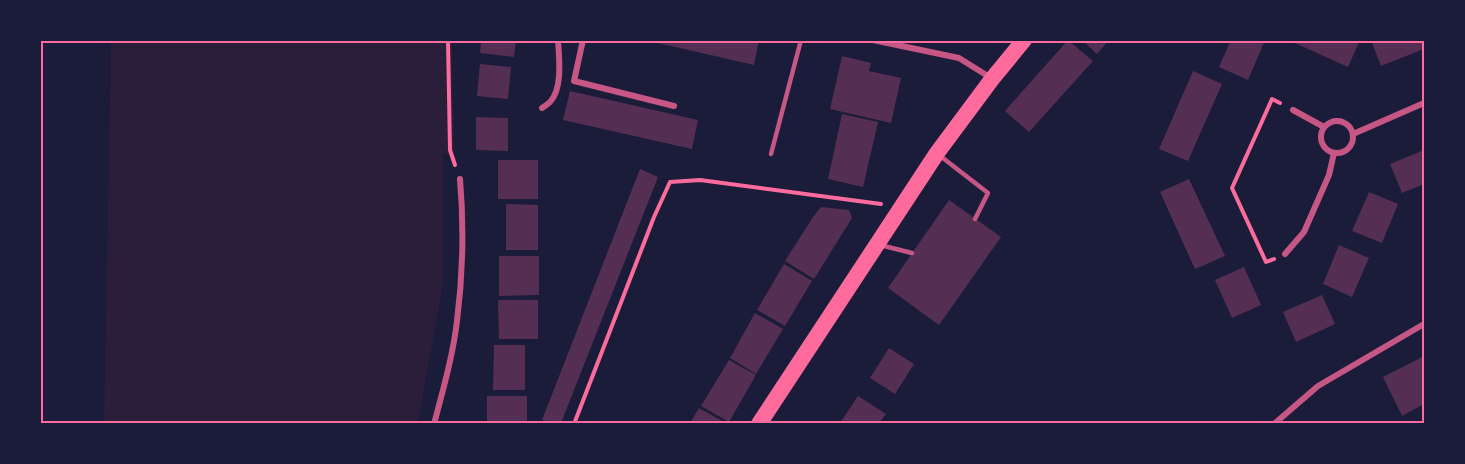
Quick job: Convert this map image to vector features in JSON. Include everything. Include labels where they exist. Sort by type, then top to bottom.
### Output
[{"type":"highway","points":[[759,423],[937,153],[1024,40]]},
{"type":"street","points":[[542,108],[552,101],[558,87],[560,60],[558,40]]},
{"type":"street","points":[[583,40],[574,81],[674,106]]},
{"type":"street","points":[[873,40],[959,58],[992,79]]},
{"type":"street","points":[[1353,134],[1425,103]]},
{"type":"street","points":[[1293,110],[1324,127]]},
{"type":"street","points":[[1341,121],[1347,124],[1353,134],[1353,142],[1349,149],[1342,153],[1327,151],[1321,140],[1324,127],[1329,123],[1341,121]]},
{"type":"street","points":[[1285,254],[1304,232],[1329,175],[1334,153]]},
{"type":"street","points":[[434,423],[449,366],[457,322],[461,269],[460,179]]},
{"type":"street","points":[[1274,423],[1318,386],[1425,324]]},
{"type":"lane","points":[[771,154],[801,40]]},
{"type":"lane","points":[[937,153],[988,193],[975,219]]},
{"type":"lane","points":[[878,244],[912,253]]},
{"type":"path","points":[[448,40],[450,150],[460,179]]},
{"type":"path","points":[[1285,254],[1266,262],[1232,188],[1272,99],[1293,110]]},
{"type":"path","points":[[574,423],[654,217],[670,182],[700,180],[902,207]]},
{"type":"shaded area","points":[[111,41],[452,41],[454,153],[443,155],[443,283],[418,423],[104,423]]},
{"type":"building","points":[[481,40],[516,40],[514,57],[480,53]]},
{"type":"building","points":[[645,40],[759,40],[754,65]]},
{"type":"building","points":[[1068,40],[1093,61],[1029,132],[1005,111]]},
{"type":"building","points":[[1082,40],[1109,40],[1097,54]]},
{"type":"building","points":[[1231,40],[1265,40],[1248,80],[1219,67]]},
{"type":"building","points":[[1288,40],[1360,40],[1348,67]]},
{"type":"building","points":[[1371,40],[1424,40],[1424,49],[1381,66]]},
{"type":"building","points":[[842,56],[871,63],[869,71],[901,78],[891,123],[830,109]]},
{"type":"building","points":[[480,64],[511,67],[508,99],[477,96]]},
{"type":"building","points":[[1193,71],[1222,84],[1188,161],[1159,149]]},
{"type":"building","points":[[570,91],[698,120],[692,149],[563,120]]},
{"type":"building","points":[[842,114],[878,122],[863,187],[828,179]]},
{"type":"building","points":[[476,117],[508,118],[508,151],[476,150]]},
{"type":"building","points":[[1424,150],[1424,184],[1402,193],[1390,164]]},
{"type":"building","points":[[498,160],[538,160],[538,199],[498,199]]},
{"type":"building","points":[[640,169],[658,177],[561,423],[542,420]]},
{"type":"building","points":[[1189,179],[1225,256],[1195,269],[1160,192]]},
{"type":"building","points":[[1369,192],[1398,204],[1382,243],[1352,231]]},
{"type":"building","points":[[949,200],[1001,237],[939,325],[888,288]]},
{"type":"building","points":[[506,204],[538,205],[538,250],[506,250]]},
{"type":"building","points":[[821,207],[849,210],[852,218],[814,279],[785,261]]},
{"type":"building","points":[[1339,245],[1369,258],[1352,297],[1323,284]]},
{"type":"building","points":[[499,256],[539,256],[539,295],[499,296]]},
{"type":"building","points":[[784,264],[812,281],[785,326],[757,310]]},
{"type":"building","points":[[1244,267],[1261,305],[1232,318],[1215,280]]},
{"type":"building","points":[[1322,295],[1335,324],[1296,342],[1283,312]]},
{"type":"building","points":[[498,300],[538,300],[538,339],[499,339]]},
{"type":"building","points":[[755,313],[783,329],[756,374],[730,358]]},
{"type":"building","points":[[494,345],[525,345],[525,390],[493,390]]},
{"type":"building","points":[[889,348],[914,364],[895,394],[870,378]]},
{"type":"building","points":[[1424,356],[1424,404],[1402,416],[1383,377]]},
{"type":"building","points":[[729,360],[756,375],[729,422],[701,406]]},
{"type":"building","points":[[487,396],[527,396],[527,423],[487,423]]},
{"type":"building","points":[[858,396],[886,414],[879,423],[840,423]]},
{"type":"building","points":[[699,408],[726,423],[690,423]]}]
